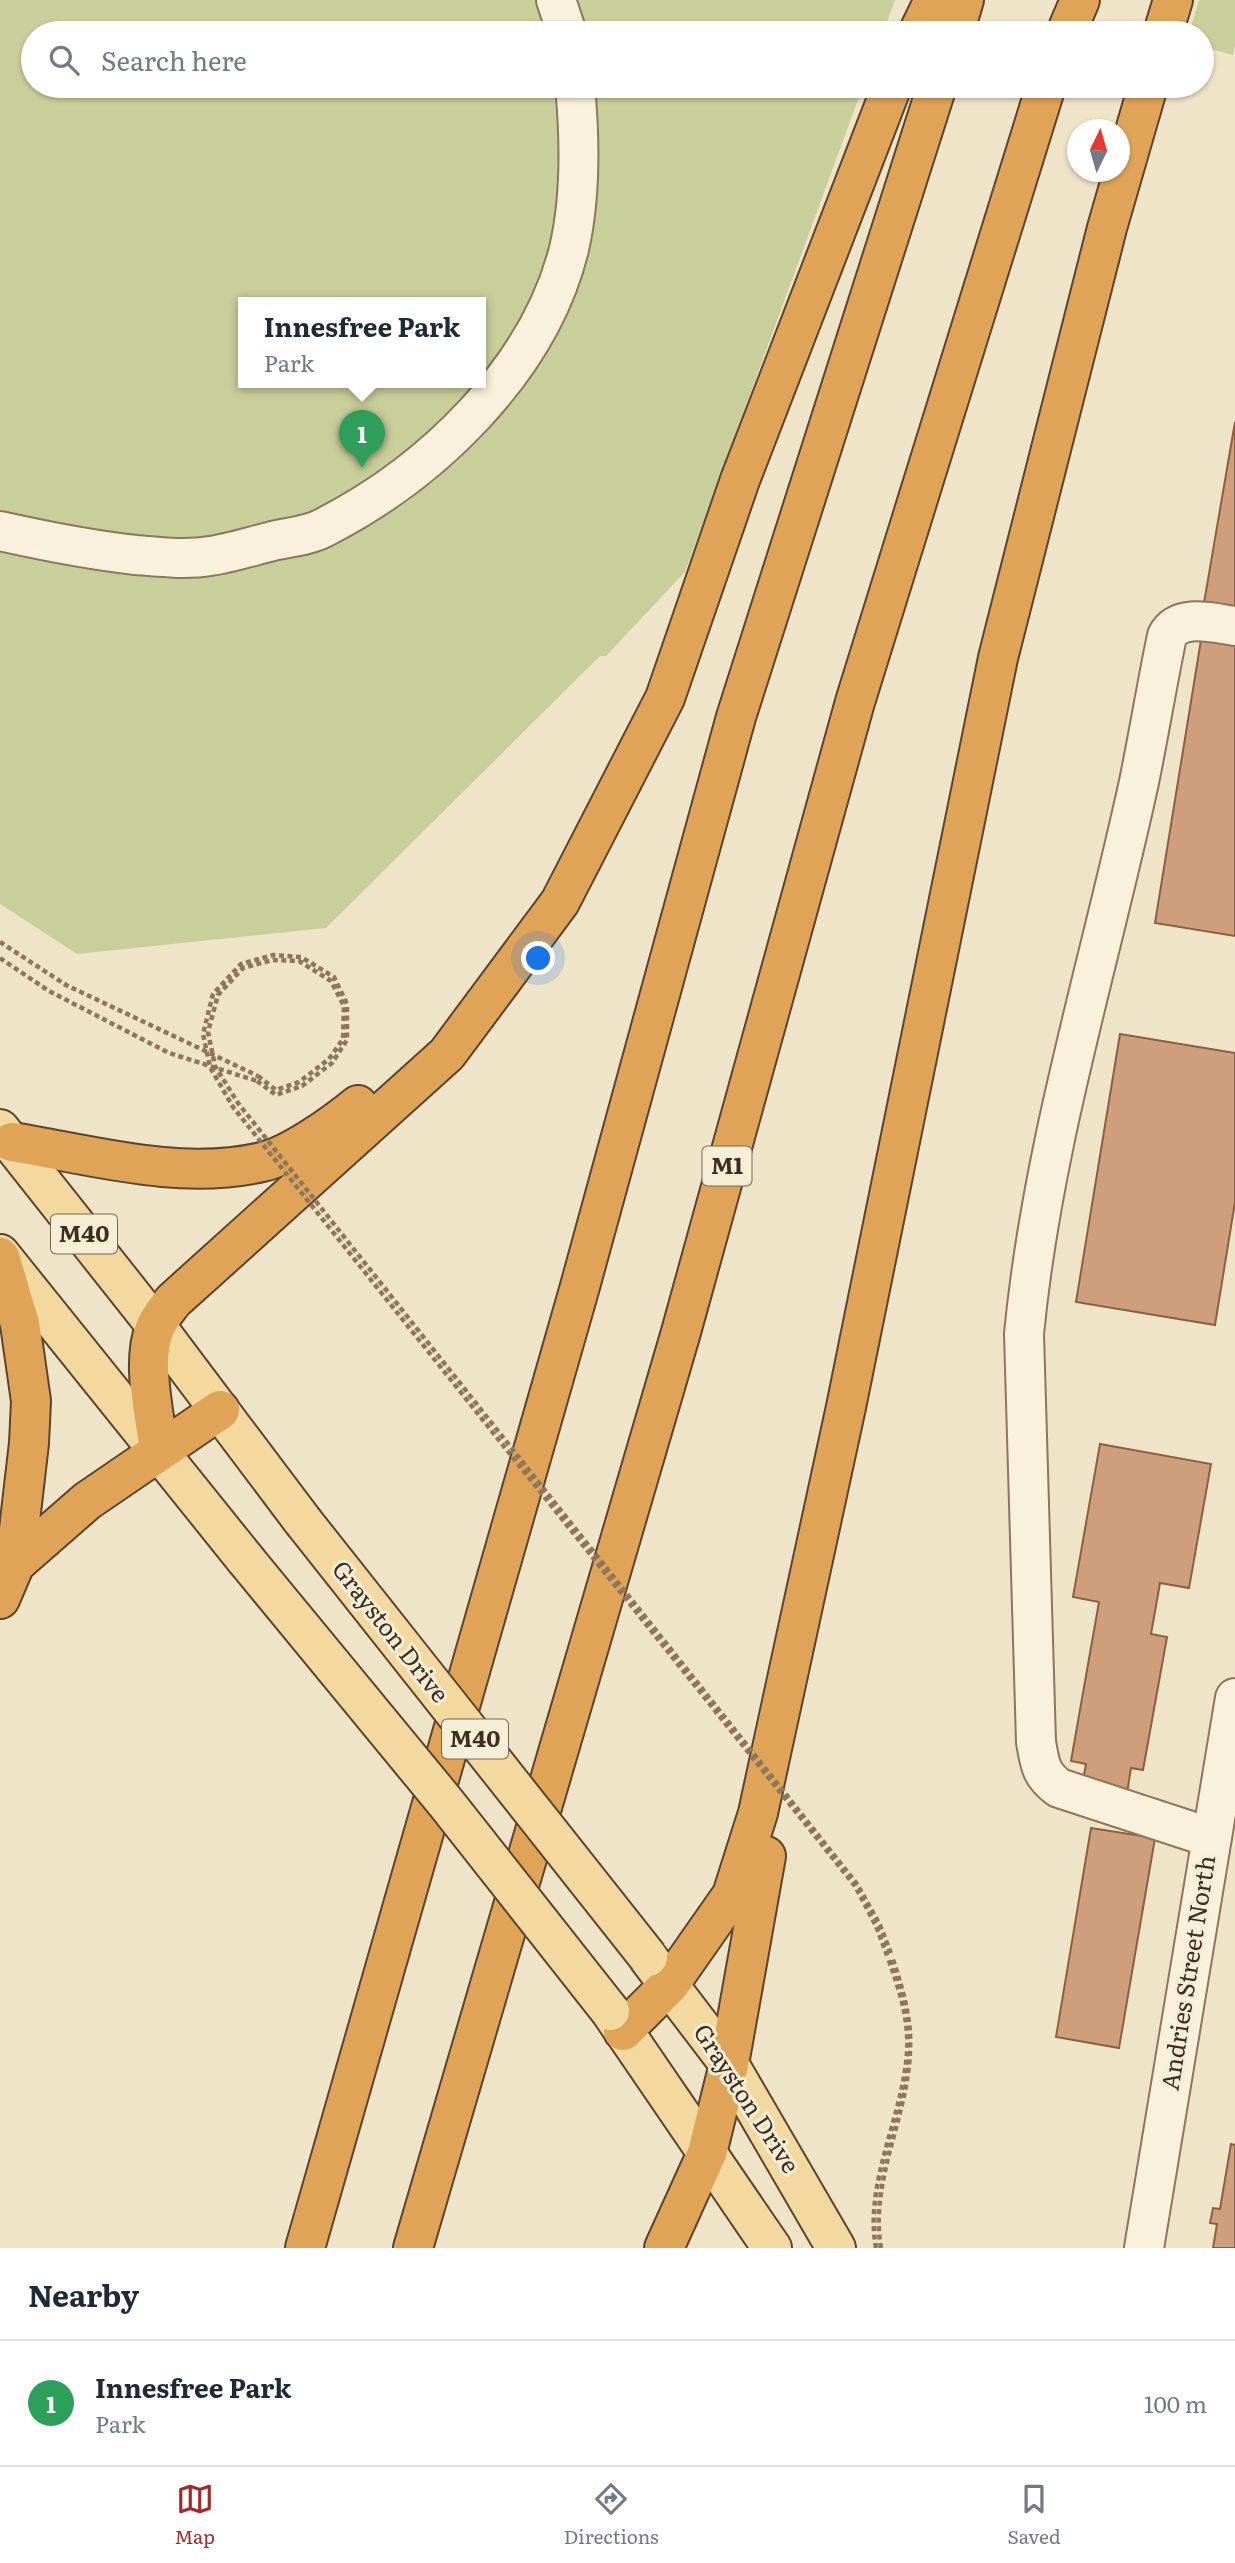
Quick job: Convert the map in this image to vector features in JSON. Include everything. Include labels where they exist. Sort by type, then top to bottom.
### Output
[{"type":"highway","points":[[924,21],[934,0]]},
{"type":"highway","points":[[958,21],[964,0]]},
{"type":"highway","points":[[1071,21],[1080,0]]},
{"type":"highway","points":[[1167,21],[1173,0]]},
{"type":"highway","points":[[159,1452],[150,1370],[151,1341],[156,1326],[173,1301],[447,1054],[560,902],[665,698],[740,480],[887,98]]},
{"type":"highway","points":[[305,2248],[579,1290],[736,717],[933,98]]},
{"type":"highway","name":"M1","points":[[413,2248],[681,1332],[855,702],[1042,98]]},
{"type":"highway","points":[[617,2021],[658,1971],[732,1895],[758,1813],[846,1407],[998,658],[1107,228],[1145,98]]},
{"type":"highway","points":[[6,1135],[148,1165],[200,1169],[263,1162],[332,1126],[395,1077],[560,902]]},
{"type":"highway","points":[[0,1256],[20,1324],[30,1390],[29,1443],[15,1564],[0,1599]]},
{"type":"highway","points":[[664,2248],[707,2153],[729,2064],[846,1407]]},
{"type":"highway","points":[[15,1564],[87,1501],[220,1410]]},
{"type":"main road","name":"Grayston Drive","points":[[6,1135],[156,1326],[302,1520],[729,2064],[836,2248]]},
{"type":"main road","name":"M40","points":[[0,1256],[446,1803],[617,2021],[772,2248]]},
{"type":"lane","points":[[556,0],[563,21]]},
{"type":"lane","points":[[0,531],[83,549],[163,557],[209,557],[320,530],[390,489],[475,414],[504,382],[548,310],[568,250],[576,206],[579,121],[576,98]]},
{"type":"lane","points":[[1212,1838],[1059,1788],[1045,1778],[1040,1764],[1036,1728],[1024,1334],[1030,1273],[1068,1077],[1139,782],[1167,636],[1171,628],[1178,623],[1191,621],[1235,626]]},
{"type":"lane","name":"Andries Street North","points":[[1144,2248],[1235,1698]]},
{"type":"path","points":[[0,942],[66,985],[258,1078],[276,1090],[299,1082],[329,1059],[343,1039],[344,1006],[331,981],[299,961],[273,960],[243,968],[218,995],[208,1032],[215,1066],[238,1103],[857,1884],[880,1925],[908,2005],[911,2052],[903,2101],[883,2187],[878,2248]]},
{"type":"path","points":[[0,958],[49,991],[169,1053],[258,1078]]},
{"type":"green space","points":[[0,0],[895,0],[887,21],[21,21],[21,98],[859,98],[685,572],[606,656],[600,656],[326,928],[77,954],[0,904]]},
{"type":"green space","points":[[1199,0],[1235,0],[1233,55],[1214,50],[1214,21],[1193,21]]},
{"type":"building","points":[[1235,422],[1235,608],[1204,603]]},
{"type":"building","points":[[1201,640],[1235,646],[1235,936],[1155,923]]},
{"type":"building","points":[[1120,1034],[1235,1053],[1235,1202],[1215,1325],[1076,1302]]},
{"type":"building","points":[[1100,1444],[1211,1464],[1189,1588],[1160,1583],[1151,1634],[1167,1637],[1143,1770],[1131,1768],[1127,1793],[1082,1785],[1086,1764],[1071,1761],[1099,1602],[1073,1597]]},
{"type":"building","points":[[1091,1828],[1155,1838],[1119,2048],[1056,2037]]},
{"type":"building","points":[[1231,2144],[1235,2145],[1235,2248],[1213,2248],[1217,2224],[1210,2223],[1213,2208],[1220,2209]]},
{"type":"place","name":"Innesfree Park","points":[[362,468]]}]
